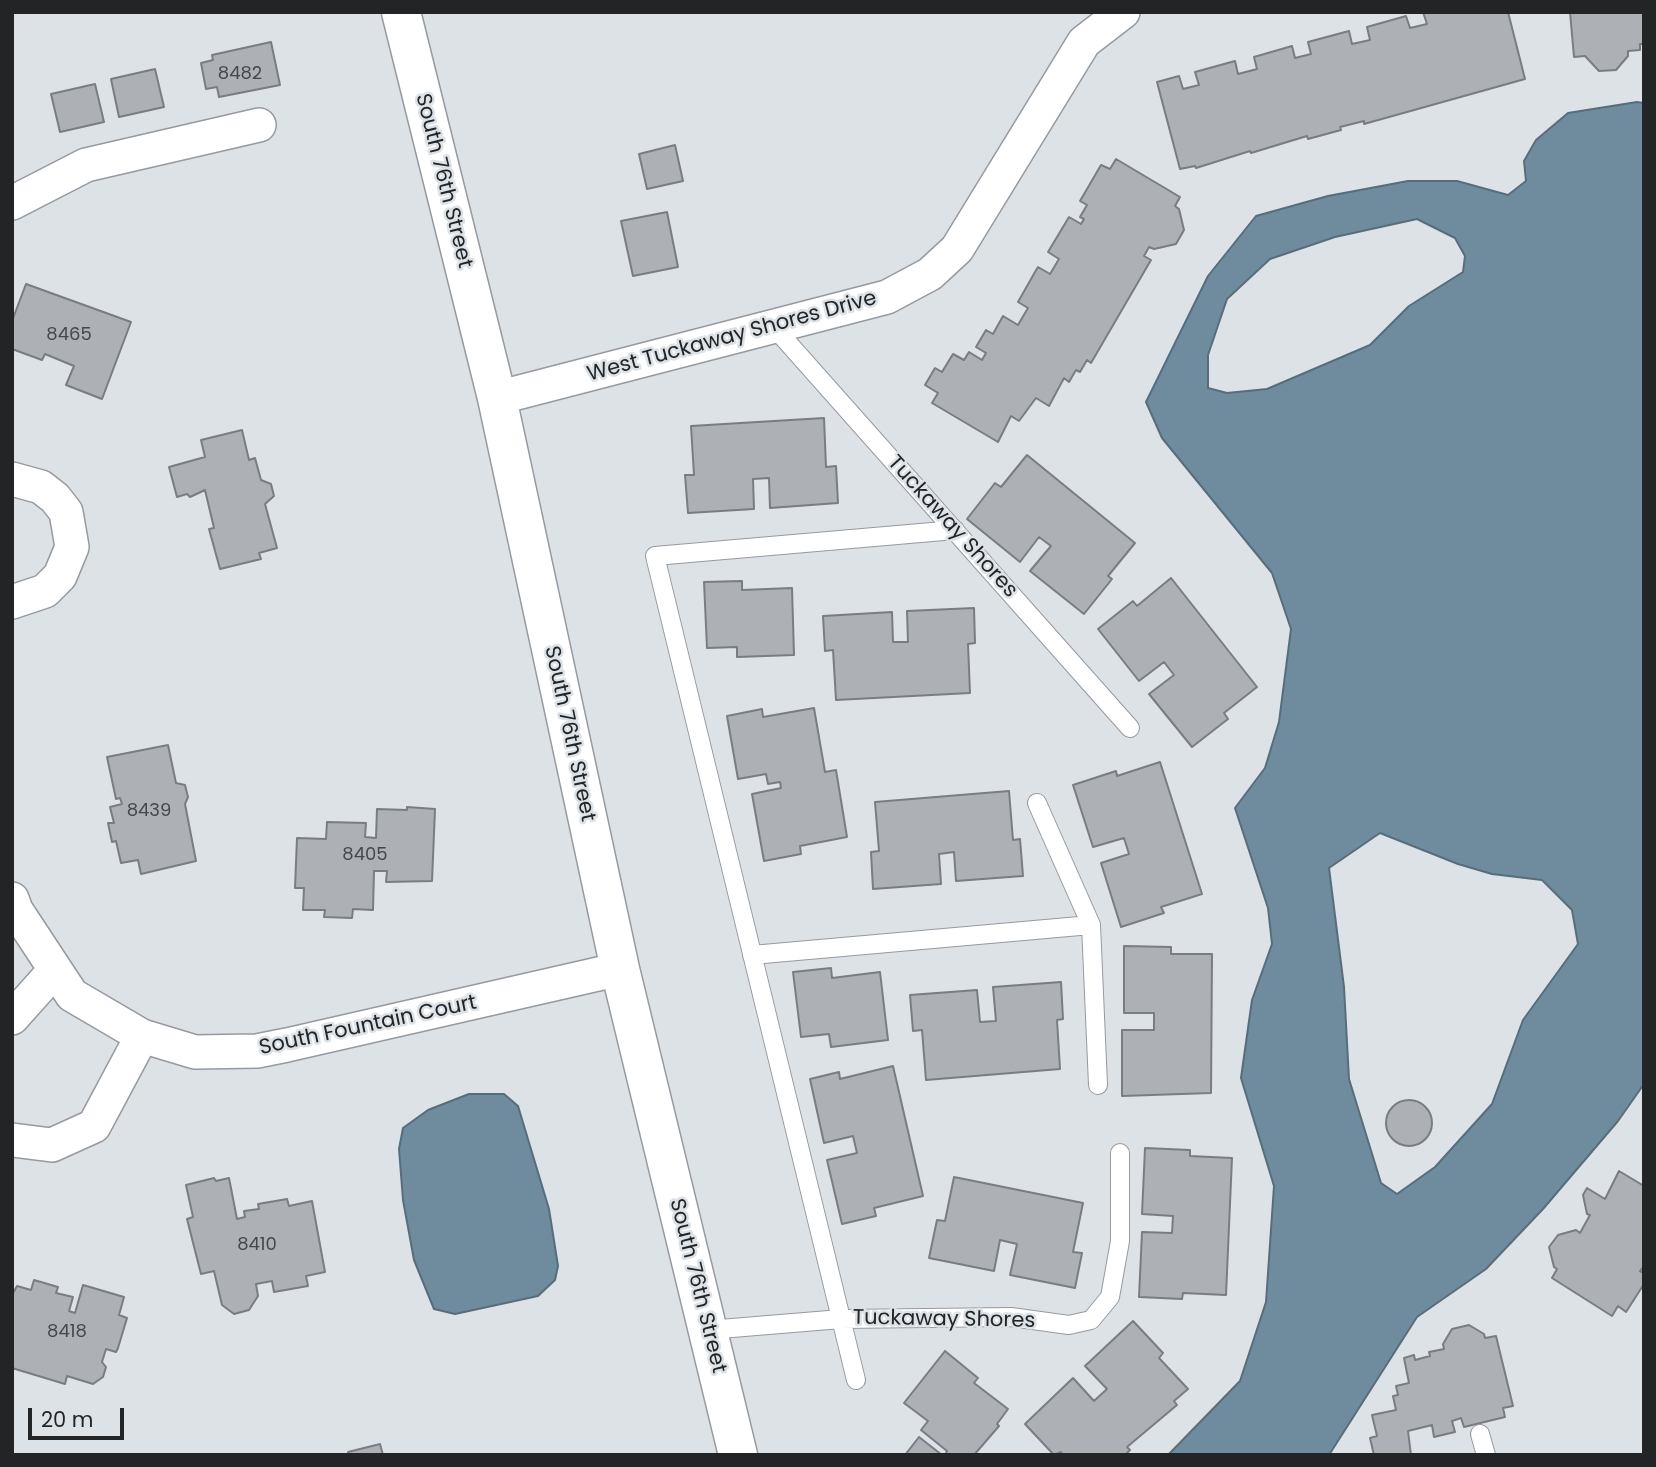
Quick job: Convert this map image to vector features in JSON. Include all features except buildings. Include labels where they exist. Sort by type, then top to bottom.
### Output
[{"type":"main road","name":"South 76th Street","points":[[401,12],[497,397],[620,969],[738,1455]]},
{"type":"street","name":"West Tuckaway Shores Drive","points":[[497,397],[887,297],[930,274],[957,249],[1084,42],[1123,12]]},
{"type":"street","points":[[12,203],[86,164],[259,125]]},
{"type":"street","points":[[12,479],[41,487],[55,498],[66,512],[72,547],[60,576],[44,591],[12,602]]},
{"type":"street","name":"South Fountain Court","points":[[12,899],[72,995],[142,1036],[195,1052],[257,1051],[620,969]]},
{"type":"street","points":[[12,1018],[55,970]]},
{"type":"street","points":[[12,1140],[52,1145],[94,1126],[142,1036]]},
{"type":"lane","name":"Tuckaway Shores","points":[[773,326],[1130,728]]},
{"type":"lane","points":[[856,1380],[655,556],[955,530]]},
{"type":"lane","points":[[1037,803],[1091,925],[1098,1085]]},
{"type":"lane","points":[[752,955],[1091,925]]},
{"type":"lane","name":"Tuckaway Shores","points":[[708,1329],[841,1319],[1012,1317],[1069,1325],[1091,1320],[1110,1297],[1118,1252],[1120,1153]]},
{"type":"lane","points":[[1479,1434],[1486,1455]]},
{"type":"water","points":[[1644,103],[1644,1084],[1618,1121],[1543,1209],[1486,1269],[1417,1317],[1329,1455],[1168,1455],[1240,1381],[1266,1302],[1274,1186],[1241,1078],[1252,1000],[1272,944],[1268,908],[1235,808],[1265,768],[1279,722],[1291,629],[1272,573],[1162,438],[1146,402],[1208,276],[1256,216],[1328,196],[1408,181],[1457,181],[1508,195],[1526,181],[1524,161],[1536,140],[1568,113]],"holes":[[[1417,219],[1455,238],[1465,256],[1463,272],[1409,306],[1370,345],[1267,389],[1227,393],[1208,388],[1208,355],[1227,299],[1270,259],[1335,237]],[[1380,833],[1458,864],[1492,874],[1542,880],[1572,910],[1578,944],[1523,1020],[1492,1104],[1435,1167],[1397,1194],[1381,1183],[1349,1079],[1344,987],[1329,868]]]},
{"type":"water","points":[[469,1094],[504,1094],[518,1106],[549,1209],[558,1266],[555,1280],[538,1296],[455,1314],[434,1309],[414,1260],[403,1200],[399,1149],[403,1128],[428,1110]]}]
